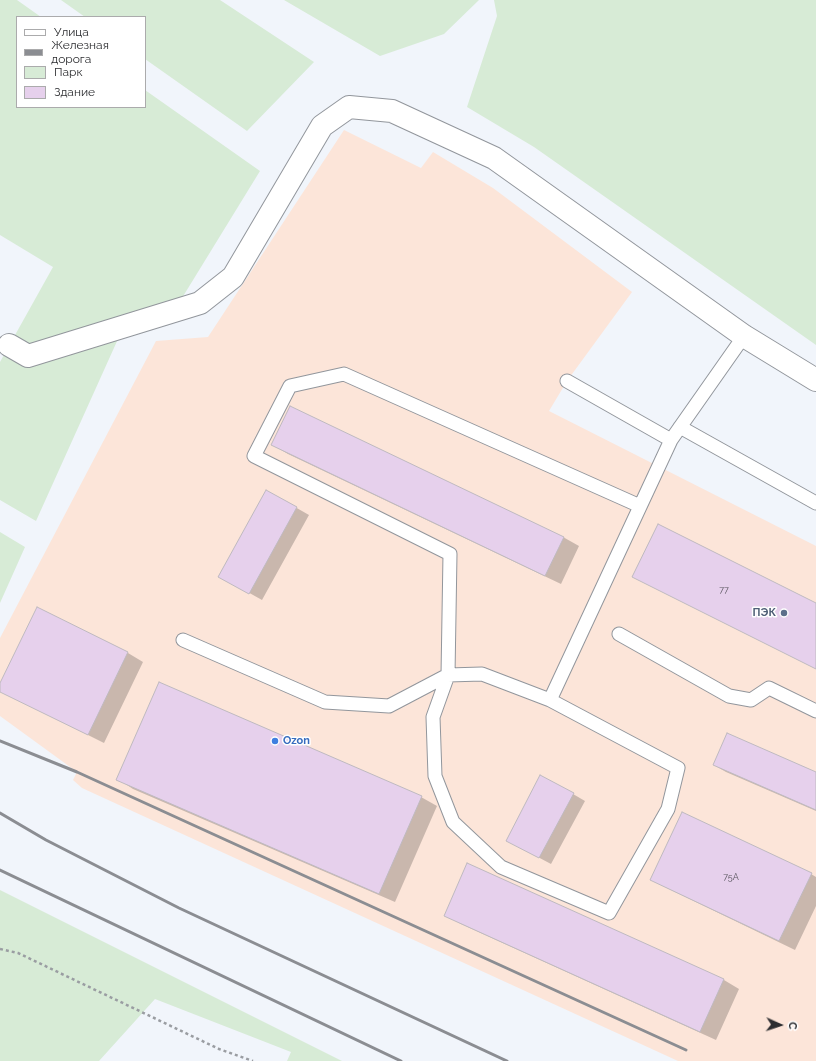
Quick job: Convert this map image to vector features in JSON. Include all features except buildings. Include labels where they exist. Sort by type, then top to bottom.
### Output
[{"type":"street","points":[[5,344],[28,356],[200,303],[233,278],[322,126],[349,107],[392,111],[494,158],[744,336],[816,380]]},
{"type":"lane","points":[[550,700],[671,440],[744,336]]},
{"type":"lane","points":[[183,640],[325,702],[389,706],[448,674],[482,674],[550,700],[678,768],[668,809],[609,913],[501,867],[453,822],[435,776],[433,717],[448,674],[450,554],[254,456],[290,386],[344,374],[640,506]]},
{"type":"lane","points":[[567,381],[671,440]]},
{"type":"lane","points":[[680,426],[816,503]]},
{"type":"lane","points":[[620,634],[729,696],[750,700],[769,688],[816,711]]},
{"type":"path","points":[[0,949],[18,953],[219,1049],[253,1061]]},
{"type":"shaded area","points":[[344,130],[421,168],[433,152],[493,188],[632,292],[567,381],[549,411],[816,546],[816,1061],[678,1061],[82,788],[73,780],[77,772],[0,716],[0,638],[156,341],[208,337]]},
{"type":"green space","points":[[0,0],[17,0],[40,16],[16,16],[16,108],[146,108],[146,91],[260,171],[182,298],[118,339],[36,521],[0,500],[0,362],[53,267],[0,235]]},
{"type":"green space","points":[[61,0],[220,0],[314,62],[247,131],[146,60],[146,16],[84,16]]},
{"type":"green space","points":[[284,0],[479,0],[444,34],[380,56]]},
{"type":"green space","points":[[494,0],[816,0],[816,345],[534,147],[467,107],[497,16]]},
{"type":"green space","points":[[0,532],[25,547],[0,603]]},
{"type":"green space","points":[[0,890],[342,1061],[287,1061],[291,1052],[155,999],[99,1061],[0,1061]]},
{"type":"railway","points":[[0,741],[77,772],[686,1050]]},
{"type":"railway","points":[[0,813],[46,840],[179,908],[507,1061]]},
{"type":"railway","points":[[0,870],[401,1061]]},
{"type":"place","name":"ПЭК","points":[[784,613]]},
{"type":"place","name":"Ozon","points":[[275,741]]}]
